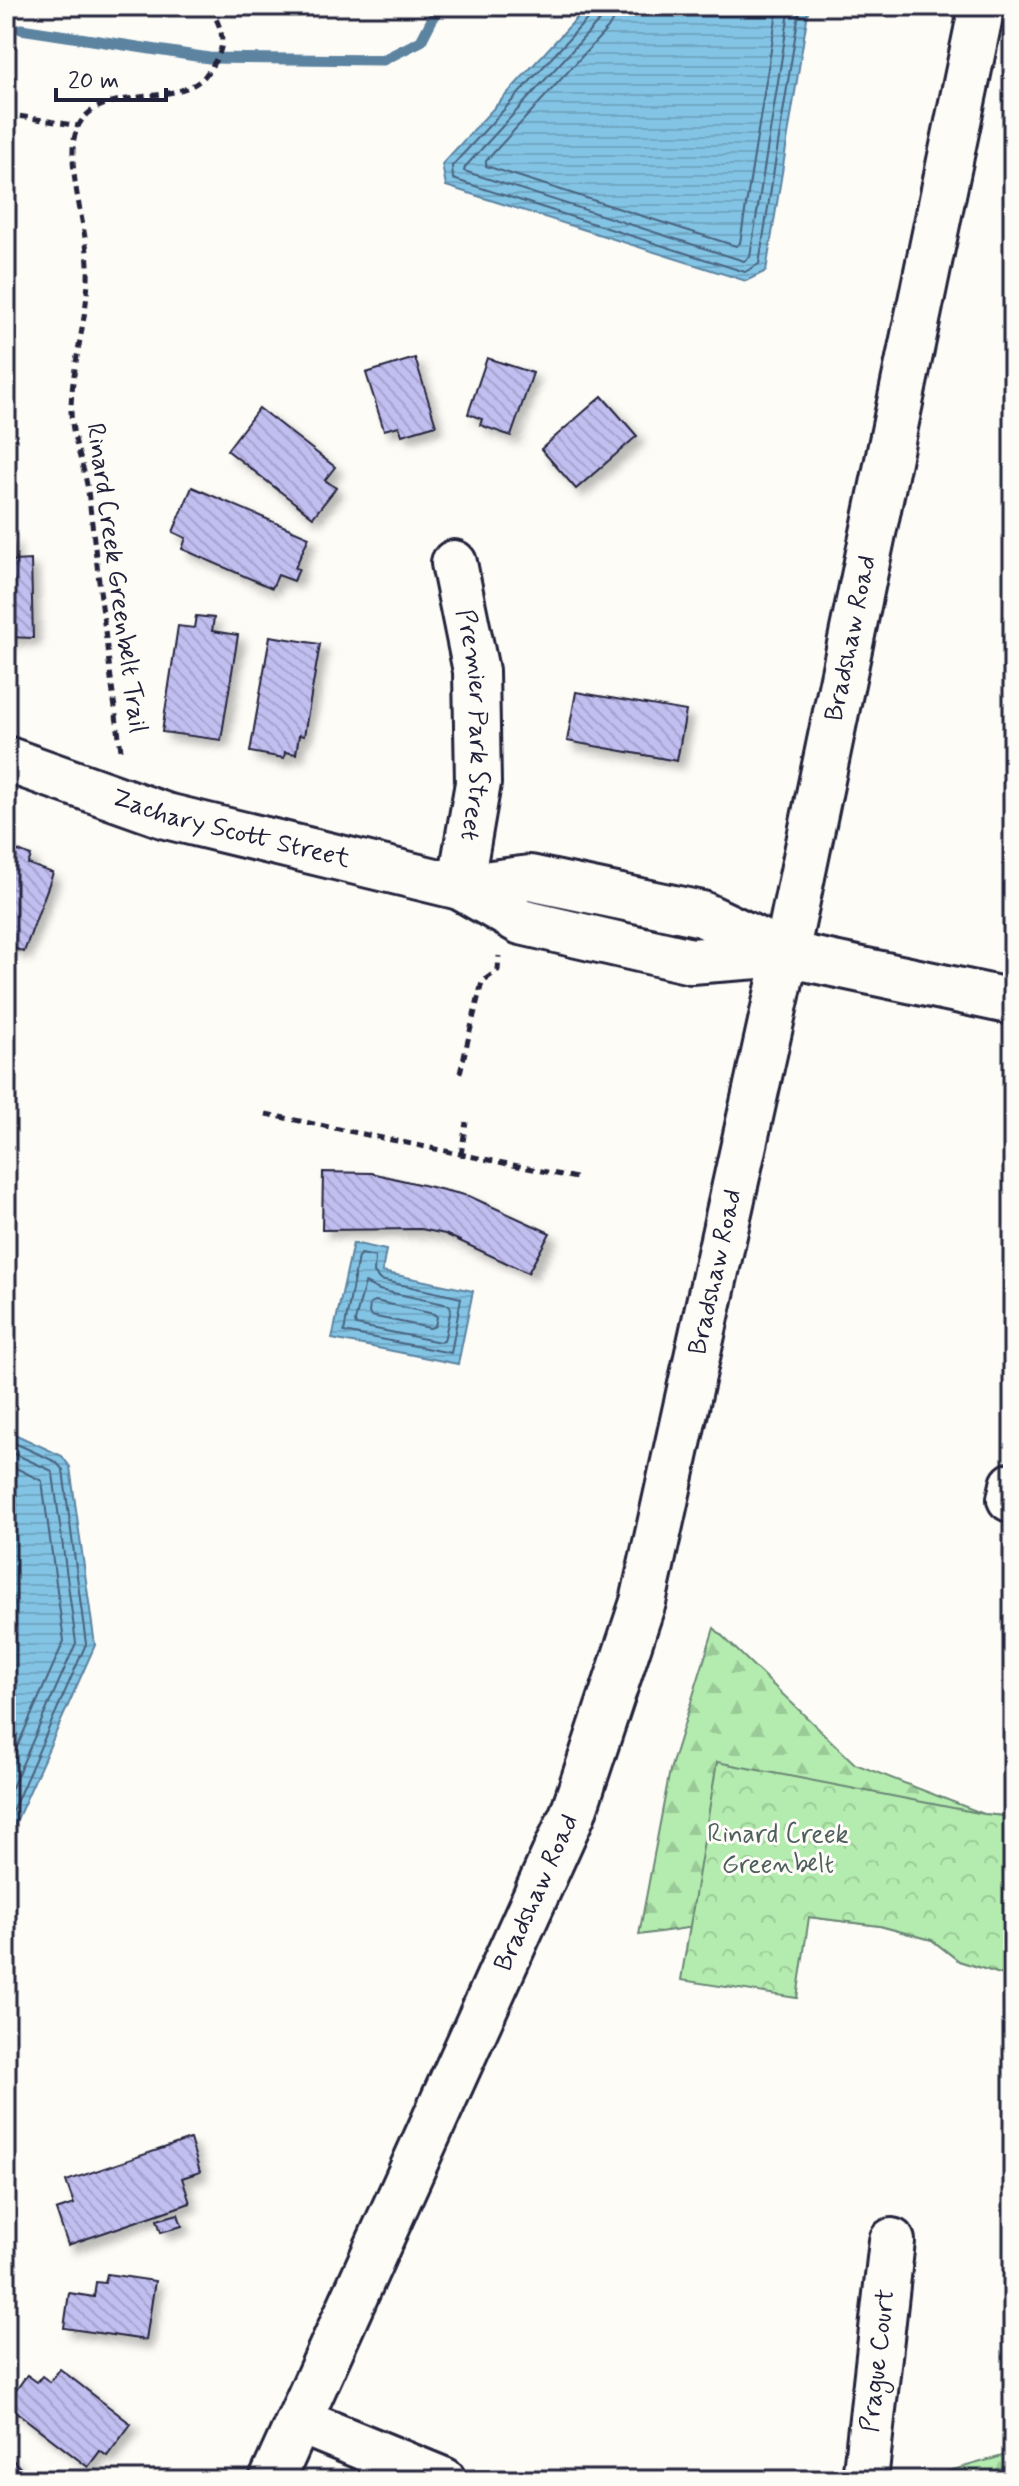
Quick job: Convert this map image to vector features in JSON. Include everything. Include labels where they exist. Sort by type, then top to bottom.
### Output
[{"type":"street","name":"Bradshaw Road","points":[[272,2480],[573,1813],[643,1602],[786,954],[982,6]]},
{"type":"street","name":"Premier Park Street","points":[[454,563],[476,671],[478,735],[478,783],[460,887]]},
{"type":"street","name":"Zachary Scott Street","points":[[6,759],[166,816],[460,887],[521,922],[691,961],[786,954],[1013,1002]]},
{"type":"street","name":"Prague Court","points":[[865,2480],[892,2241]]},
{"type":"street","points":[[299,2421],[443,2480]]},
{"type":"path","points":[[6,114],[79,126],[91,111],[110,103],[186,88],[203,78],[222,47],[221,27],[208,6]]},
{"type":"path","name":"Rinard Creek Greenbelt Trail","points":[[79,126],[73,148],[88,264],[87,295],[71,407],[74,441],[85,473],[106,656],[121,750]]},
{"type":"path","points":[[460,1073],[482,982],[498,970],[500,953]]},
{"type":"path","points":[[266,1114],[576,1178]]},
{"type":"path","points":[[461,1155],[466,1122]]},
{"type":"green space","name":"Rinard Creek Greenbelt","points":[[714,1628],[855,1764],[984,1814],[1013,1817],[1013,1978],[959,1961],[932,1940],[880,1926],[784,1914],[639,1935],[670,1770]]},
{"type":"green space","name":"Rinard Creek Greenbelt","points":[[717,1762],[1013,1817],[1013,1978],[959,1961],[932,1940],[880,1926],[809,1917],[797,1998],[681,1980]]},
{"type":"green space","points":[[1013,2453],[1013,2480],[943,2480],[942,2473]]},
{"type":"water","points":[[588,6],[809,6],[766,271],[746,281],[446,186],[442,164]]},
{"type":"water","points":[[353,1243],[386,1250],[382,1272],[473,1291],[458,1364],[332,1339]]},
{"type":"water","points":[[8,1431],[62,1456],[70,1467],[95,1645],[6,1844]]},
{"type":"building","points":[[415,358],[436,425],[402,435],[399,426],[384,430],[366,373]]},
{"type":"building","points":[[487,358],[533,373],[511,436],[480,425],[482,419],[468,414]]},
{"type":"building","points":[[602,396],[637,436],[576,489],[541,449]]},
{"type":"building","points":[[259,408],[335,467],[325,480],[336,488],[313,517],[227,450]]},
{"type":"building","points":[[192,487],[309,537],[295,568],[299,569],[294,581],[278,575],[272,588],[182,549],[186,538],[173,532]]},
{"type":"building","points":[[6,538],[12,538],[13,561],[31,560],[33,638],[7,637],[6,647]]},
{"type":"building","points":[[196,616],[214,618],[212,631],[238,635],[221,740],[162,732],[178,626],[194,628]]},
{"type":"building","points":[[270,636],[320,644],[304,736],[299,735],[296,754],[285,752],[284,758],[250,752]]},
{"type":"building","points":[[576,692],[686,711],[677,761],[567,741]]},
{"type":"building","points":[[6,846],[31,856],[28,864],[53,873],[24,952],[6,945]]},
{"type":"building","points":[[323,1172],[372,1173],[469,1196],[550,1233],[528,1273],[445,1234],[421,1229],[322,1230]]},
{"type":"building","points":[[190,2139],[200,2172],[182,2178],[190,2203],[68,2245],[56,2210],[74,2204],[66,2181]]},
{"type":"building","points":[[178,2214],[182,2226],[161,2232],[157,2220]]},
{"type":"building","points":[[107,2274],[155,2281],[146,2340],[64,2328],[69,2293],[94,2297],[96,2282],[105,2283]]},
{"type":"building","points":[[60,2369],[131,2424],[107,2456],[100,2451],[88,2467],[6,2404],[27,2375],[37,2382],[42,2376],[50,2382]]},
{"type":"building","points":[[6,2453],[32,2480],[6,2480]]},
{"type":"waterway","points":[[21,29],[209,58],[383,60],[421,41],[439,6]]}]
